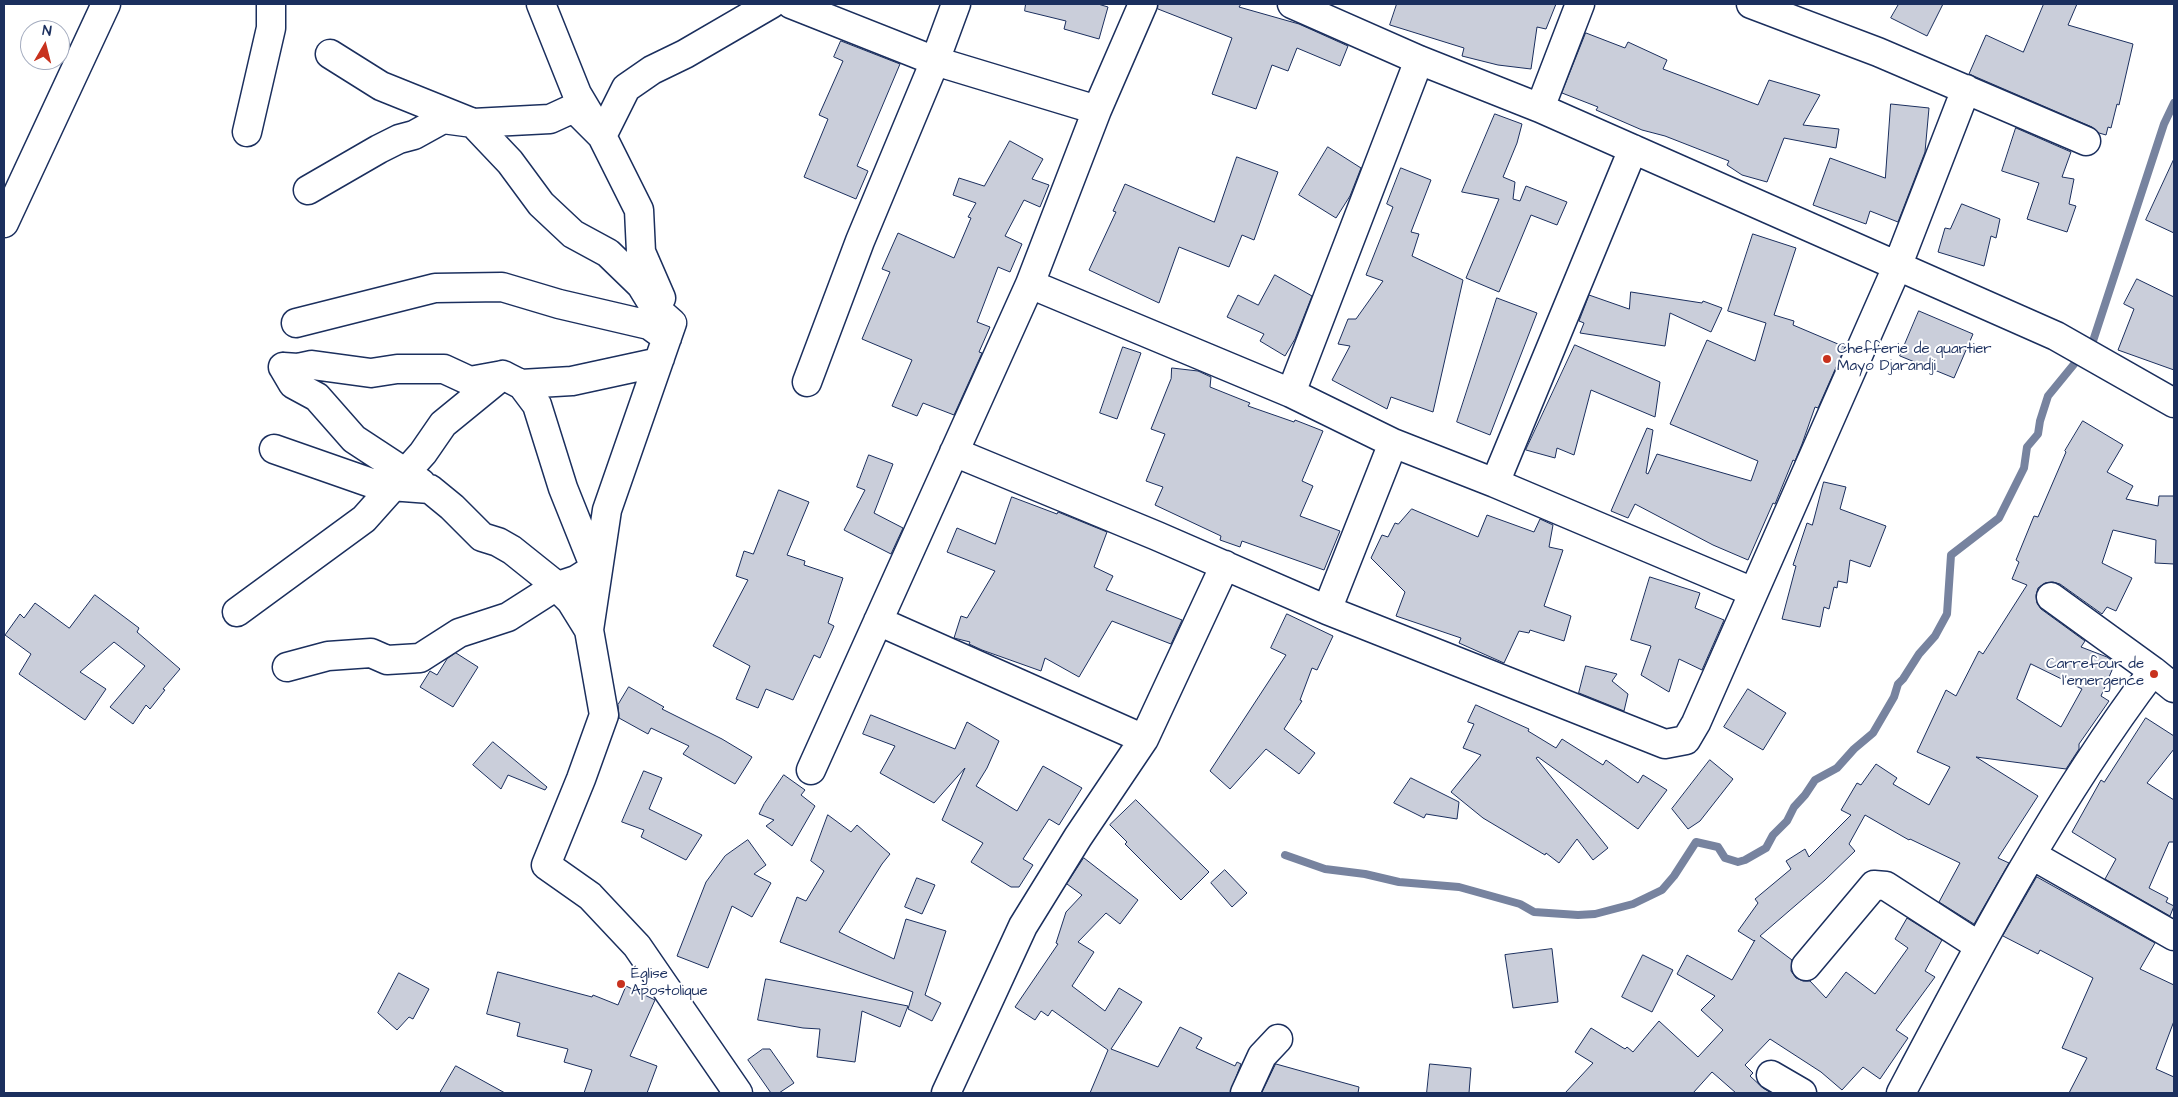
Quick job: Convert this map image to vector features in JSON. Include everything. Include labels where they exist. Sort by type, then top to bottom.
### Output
[{"type":"street","points":[[4,224],[106,4]]},
{"type":"street","points":[[248,132],[271,28],[271,4]]},
{"type":"street","points":[[400,479],[354,439],[317,397],[293,384],[283,367],[298,368],[312,365],[371,373],[397,369],[444,369],[470,381],[503,375],[521,384],[572,381],[655,363],[663,337],[661,295],[641,252],[639,210],[602,136],[577,94],[541,4]]},
{"type":"street","points":[[602,136],[626,88],[652,70],[685,54],[771,4]]},
{"type":"street","points":[[792,4],[935,61],[1097,110]]},
{"type":"street","points":[[807,382],[860,241],[935,61],[956,4]]},
{"type":"street","points":[[811,770],[1030,284],[1097,110],[1143,4]]},
{"type":"street","points":[[1292,4],[1419,60],[1540,108],[2056,336],[2174,403]]},
{"type":"street","points":[[1540,108],[1580,4]]},
{"type":"street","points":[[1751,4],[1878,52],[2086,141]]},
{"type":"street","points":[[330,54],[381,86],[473,123],[510,162],[541,204],[573,234],[608,253],[641,285],[655,308],[663,337],[607,510],[589,630],[604,715],[581,779],[546,865],[590,896],[637,946],[738,1093]]},
{"type":"street","points":[[1291,394],[1419,60]]},
{"type":"street","points":[[954,452],[1225,565],[1327,610],[1665,744],[1686,740],[1696,723],[1897,266],[1966,90]]},
{"type":"street","points":[[308,190],[379,149],[399,139],[414,136],[444,119],[473,123],[550,119],[574,108],[602,136]]},
{"type":"street","points":[[1495,483],[1633,149]]},
{"type":"street","points":[[1030,284],[1291,394],[1393,442],[1753,592]]},
{"type":"street","points":[[296,323],[435,288],[502,287],[559,304],[649,325],[663,337]]},
{"type":"street","points":[[237,612],[364,518],[424,453],[443,424],[503,375]]},
{"type":"street","points":[[287,667],[328,656],[371,653],[387,660],[420,658],[459,633],[508,616],[555,587],[576,580],[595,568],[563,488],[537,405],[522,385],[503,375]]},
{"type":"street","points":[[1327,610],[1393,442]]},
{"type":"street","points":[[274,449],[377,485],[400,479],[420,482],[439,496],[482,537],[498,542],[512,550],[552,582],[571,601],[589,630]]},
{"type":"street","points":[[946,1093],[1023,926],[1078,837],[1144,739],[1225,565]]},
{"type":"street","points":[[2051,597],[2174,688]]},
{"type":"street","points":[[878,621],[1144,739]]},
{"type":"street","points":[[1901,1093],[1979,946],[2032,855],[2118,717],[2153,671]]},
{"type":"street","points":[[2032,855],[2174,936]]},
{"type":"street","points":[[1806,966],[1874,885],[1886,886],[1979,946]]},
{"type":"street","points":[[1245,1093],[1262,1056],[1278,1039]]},
{"type":"street","points":[[1770,1075],[1802,1093]]},
{"type":"building","points":[[1026,4],[1098,4],[1108,7],[1099,39],[1064,29],[1066,21],[1025,11]]},
{"type":"building","points":[[1158,4],[1241,4],[1239,7],[1299,24],[1348,46],[1340,66],[1297,48],[1288,71],[1272,65],[1256,109],[1212,94],[1232,38],[1158,9]]},
{"type":"building","points":[[1397,4],[1556,4],[1546,29],[1537,27],[1531,69],[1498,65],[1462,56],[1464,48],[1390,25]]},
{"type":"building","points":[[1899,4],[1943,4],[1927,36],[1891,18]]},
{"type":"building","points":[[2044,4],[2077,4],[2068,25],[2133,44],[2119,105],[2117,104],[2111,128],[2108,127],[2106,135],[2099,133],[2092,127],[1969,74],[1986,35],[2023,52]]},
{"type":"building","points":[[1586,33],[1625,48],[1628,42],[1667,60],[1663,69],[1758,105],[1769,80],[1820,95],[1803,125],[1839,129],[1836,148],[1784,138],[1767,182],[1742,175],[1727,165],[1729,161],[1665,136],[1642,130],[1596,110],[1598,107],[1562,93]]},
{"type":"building","points":[[841,41],[900,64],[857,166],[868,171],[856,199],[804,177],[828,119],[819,115],[843,61],[834,57]]},
{"type":"building","points":[[1891,104],[1929,108],[1925,152],[1898,222],[1870,211],[1866,224],[1813,205],[1830,158],[1885,178]]},
{"type":"building","points":[[1495,114],[1522,124],[1517,143],[1503,177],[1515,182],[1513,199],[1520,201],[1526,186],[1567,202],[1557,225],[1531,215],[1499,292],[1466,278],[1499,199],[1462,192]]},
{"type":"building","points":[[2016,128],[2071,152],[2062,177],[2074,179],[2069,204],[2076,206],[2067,232],[2027,219],[2039,183],[2002,171]]},
{"type":"building","points":[[1010,141],[1043,159],[1032,179],[1049,185],[1040,207],[1024,200],[1005,236],[1022,244],[1010,272],[998,267],[977,322],[990,327],[979,352],[982,353],[954,415],[923,403],[917,416],[892,406],[912,360],[862,339],[890,272],[882,269],[898,233],[954,258],[971,218],[968,217],[976,203],[953,195],[959,178],[984,186]]},
{"type":"building","points":[[1328,147],[1361,168],[1350,196],[1336,218],[1299,195]]},
{"type":"building","points":[[1237,157],[1278,172],[1254,240],[1242,235],[1229,267],[1179,247],[1159,303],[1089,270],[1116,212],[1113,211],[1125,184],[1214,222]]},
{"type":"building","points":[[2174,159],[2174,233],[2146,220]]},
{"type":"building","points":[[1401,168],[1431,180],[1411,232],[1419,234],[1412,256],[1463,280],[1433,412],[1391,397],[1387,409],[1332,380],[1350,346],[1338,344],[1348,319],[1356,319],[1383,281],[1366,275],[1393,207],[1387,204]]},
{"type":"building","points":[[1962,204],[2000,219],[1996,238],[1991,236],[1984,266],[1938,252],[1945,228],[1950,229]]},
{"type":"building","points":[[1753,234],[1796,248],[1774,315],[1794,321],[1793,325],[1845,347],[1818,408],[1815,407],[1795,461],[1793,460],[1775,504],[1773,503],[1748,560],[1713,545],[1635,504],[1628,518],[1611,511],[1647,428],[1653,430],[1646,473],[1648,474],[1657,454],[1751,481],[1758,461],[1670,424],[1707,340],[1755,361],[1766,323],[1728,311]]},
{"type":"building","points":[[1275,275],[1312,296],[1295,339],[1285,356],[1260,341],[1264,334],[1227,317],[1238,295],[1258,305]]},
{"type":"building","points":[[2137,279],[2174,297],[2174,370],[2118,350],[2134,309],[2124,304]]},
{"type":"building","points":[[1631,292],[1702,303],[1703,301],[1722,308],[1711,332],[1670,313],[1665,346],[1580,333],[1584,323],[1579,321],[1589,295],[1629,309]]},
{"type":"building","points":[[1497,298],[1537,313],[1490,435],[1457,422]]},
{"type":"building","points":[[1919,311],[1973,334],[1954,378],[1900,356]]},
{"type":"building","points":[[1575,345],[1660,382],[1655,417],[1591,390],[1574,455],[1557,448],[1555,458],[1526,450]]},
{"type":"building","points":[[1123,347],[1141,353],[1117,419],[1100,413]]},
{"type":"building","points":[[1172,368],[1198,371],[1211,377],[1210,387],[1250,403],[1248,406],[1294,422],[1295,420],[1323,431],[1302,481],[1313,486],[1300,516],[1340,531],[1324,570],[1242,541],[1240,547],[1220,540],[1221,536],[1155,505],[1163,487],[1146,481],[1165,434],[1151,429],[1171,379]]},
{"type":"building","points":[[2083,421],[2123,445],[2107,472],[2133,486],[2126,499],[2158,506],[2159,496],[2174,496],[2174,564],[2155,563],[2156,540],[2113,530],[2102,563],[2132,578],[2116,611],[2107,607],[2102,614],[2060,584],[2053,582],[2045,583],[2038,588],[2036,595],[2037,603],[2041,609],[2085,641],[2081,647],[2107,657],[2115,663],[2101,696],[2109,701],[2079,744],[2079,749],[2066,769],[1976,757],[2038,796],[1998,858],[2009,863],[1974,924],[1939,902],[1960,863],[1909,840],[1865,815],[1849,844],[1855,851],[1825,880],[1760,936],[1792,960],[1791,971],[1796,978],[1810,981],[1826,998],[1846,972],[1875,994],[1908,948],[1895,939],[1907,918],[1942,940],[1925,971],[1935,977],[1896,1030],[1908,1038],[1880,1079],[1863,1067],[1842,1090],[1821,1072],[1770,1039],[1745,1065],[1753,1073],[1750,1076],[1771,1093],[1736,1093],[1712,1072],[1693,1093],[1565,1093],[1593,1063],[1575,1052],[1591,1028],[1633,1052],[1659,1021],[1698,1057],[1723,1030],[1701,1010],[1715,996],[1677,974],[1687,955],[1732,980],[1755,940],[1738,931],[1758,903],[1755,899],[1791,869],[1786,861],[1805,849],[1809,857],[1851,815],[1841,810],[1857,783],[1861,785],[1876,764],[1897,778],[1893,784],[1929,805],[1950,767],[1917,752],[1946,690],[1956,696],[1979,651],[1983,654],[2027,585],[2012,579],[2019,562],[2016,560],[2034,516],[2038,517],[2065,451]],"holes":[[[2031,664],[2082,689],[2061,727],[2017,699]]]},
{"type":"building","points":[[869,455],[893,464],[874,513],[903,528],[891,554],[844,530],[865,490],[857,487]]},
{"type":"building","points":[[1824,482],[1846,487],[1840,509],[1886,526],[1870,567],[1850,560],[1847,583],[1838,581],[1837,588],[1834,587],[1829,609],[1824,607],[1820,627],[1782,619],[1796,566],[1793,565],[1807,523],[1812,525]]},
{"type":"building","points":[[779,490],[809,502],[787,555],[805,561],[804,565],[843,578],[828,623],[834,626],[820,658],[814,655],[793,700],[766,689],[758,708],[736,699],[750,666],[713,646],[748,580],[736,576],[744,551],[753,554]]},
{"type":"building","points":[[1012,497],[1057,514],[1058,512],[1107,532],[1094,567],[1113,576],[1106,590],[1182,620],[1171,644],[1112,621],[1079,677],[1045,658],[1041,671],[982,650],[969,644],[970,642],[954,638],[961,616],[967,618],[995,571],[947,552],[957,528],[995,544]]},
{"type":"building","points":[[1412,509],[1478,537],[1487,515],[1534,532],[1540,519],[1553,525],[1549,547],[1563,550],[1544,606],[1571,616],[1564,641],[1530,630],[1529,633],[1519,631],[1504,663],[1459,643],[1461,638],[1396,616],[1405,592],[1371,558],[1382,535],[1388,537],[1395,523],[1398,524]]},
{"type":"building","points":[[1650,577],[1700,593],[1695,608],[1724,620],[1702,670],[1679,659],[1669,692],[1641,675],[1651,646],[1631,640]]},
{"type":"building","points":[[95,595],[139,628],[137,632],[180,669],[163,689],[165,690],[150,709],[146,705],[133,724],[110,707],[145,666],[114,642],[80,672],[106,689],[85,720],[19,674],[31,654],[5,635],[20,614],[24,618],[35,603],[69,628]]},
{"type":"building","points":[[1287,614],[1333,636],[1317,670],[1312,668],[1300,700],[1302,701],[1284,729],[1315,753],[1299,774],[1266,749],[1230,789],[1210,771],[1286,655],[1271,648]]},
{"type":"building","points":[[456,653],[478,667],[453,707],[420,687],[430,671],[437,675],[447,659]]},
{"type":"building","points":[[1586,666],[1617,674],[1612,681],[1628,694],[1624,711],[1579,693]]},
{"type":"building","points":[[629,687],[664,707],[662,709],[722,739],[752,757],[735,784],[683,754],[689,746],[651,728],[648,734],[619,718],[618,705]]},
{"type":"building","points":[[1748,689],[1786,713],[1763,750],[1724,727]]},
{"type":"building","points":[[1476,705],[1529,729],[1528,731],[1556,748],[1562,739],[1603,765],[1606,760],[1638,783],[1643,775],[1667,790],[1638,829],[1538,757],[1536,758],[1608,848],[1593,860],[1577,839],[1559,863],[1546,853],[1545,855],[1483,818],[1451,792],[1481,755],[1463,748],[1474,724],[1468,722]]},
{"type":"building","points":[[871,715],[955,749],[967,722],[999,741],[987,768],[976,786],[1017,811],[1043,766],[1082,788],[1059,825],[1049,819],[1023,859],[1033,865],[1019,887],[1011,887],[971,862],[983,843],[942,820],[965,768],[934,803],[880,773],[895,746],[863,734]]},
{"type":"building","points":[[2146,718],[2174,736],[2174,749],[2147,783],[2174,800],[2174,842],[2169,842],[2149,888],[2168,898],[2166,902],[2174,906],[2170,916],[2105,879],[2116,859],[2072,832],[2101,780],[2104,782]]},
{"type":"building","points":[[493,742],[547,787],[545,790],[508,775],[501,789],[473,765]]},
{"type":"building","points":[[1710,760],[1733,779],[1700,821],[1688,829],[1672,809]]},
{"type":"building","points":[[644,771],[662,778],[649,809],[702,835],[686,860],[641,837],[644,830],[622,822]]},
{"type":"building","points":[[784,775],[805,790],[801,795],[815,806],[792,846],[766,826],[774,820],[759,814]]},
{"type":"building","points":[[1411,778],[1459,802],[1457,819],[1426,814],[1424,818],[1394,803]]},
{"type":"building","points":[[1136,800],[1209,872],[1181,900],[1125,844],[1127,842],[1110,825]]},
{"type":"building","points":[[828,815],[851,832],[857,825],[890,854],[839,932],[894,959],[906,919],[946,931],[925,995],[941,1003],[932,1021],[908,1009],[913,992],[780,942],[797,897],[806,901],[824,871],[811,861]]},
{"type":"building","points":[[748,840],[766,865],[754,874],[771,883],[752,917],[732,906],[708,968],[677,956],[706,882],[725,856]]},
{"type":"building","points":[[1084,858],[1138,900],[1120,924],[1106,913],[1078,942],[1094,952],[1072,986],[1105,1011],[1119,988],[1142,1002],[1111,1049],[1158,1067],[1180,1027],[1202,1038],[1196,1048],[1235,1066],[1237,1062],[1241,1064],[1230,1093],[1090,1093],[1108,1050],[1052,1010],[1048,1016],[1041,1011],[1035,1020],[1015,1007],[1058,944],[1056,943],[1066,912],[1082,895],[1067,884]]},
{"type":"building","points":[[1225,870],[1247,893],[1232,907],[1211,883]]},
{"type":"building","points":[[2037,877],[2155,943],[2140,969],[2174,985],[2174,1021],[2156,1069],[2174,1077],[2174,1093],[2069,1093],[2087,1058],[2062,1048],[2093,978],[2040,950],[2038,954],[2003,936]]},
{"type":"building","points":[[917,878],[935,885],[922,914],[905,907]]},
{"type":"building","points":[[1552,949],[1558,1002],[1513,1008],[1505,955]]},
{"type":"building","points":[[1643,955],[1673,970],[1652,1012],[1622,997]]},
{"type":"building","points":[[498,972],[592,997],[593,995],[618,1005],[626,986],[655,1000],[630,1056],[657,1066],[647,1093],[584,1093],[592,1070],[564,1062],[568,1049],[517,1036],[520,1023],[487,1014]]},
{"type":"building","points":[[399,973],[429,989],[413,1019],[409,1017],[397,1030],[378,1013]]},
{"type":"building","points":[[766,979],[908,1006],[900,1027],[862,1011],[855,1062],[817,1057],[820,1029],[758,1020]]},
{"type":"building","points":[[763,1049],[770,1049],[794,1083],[779,1093],[771,1093],[748,1060]]},
{"type":"building","points":[[1276,1064],[1359,1087],[1358,1093],[1262,1093]]},
{"type":"building","points":[[1430,1064],[1471,1068],[1469,1093],[1427,1093]]},
{"type":"building","points":[[456,1066],[505,1093],[440,1093]]},
{"type":"waterway","points":[[1285,855],[1325,869],[1365,874],[1399,882],[1459,887],[1520,904],[1534,912],[1578,915],[1595,914],[1633,904],[1662,890],[1674,876],[1696,842],[1718,847],[1725,858],[1738,862],[1766,848],[1773,835],[1787,821],[1794,807],[1815,780],[1837,768],[1854,749],[1873,733],[1894,697],[1898,684],[1919,654],[1935,636],[1947,614],[1951,555],[1999,518],[2024,468],[2027,447],[2038,434],[2048,396],[2093,341],[2164,124],[2174,103]]},
{"type":"place","name":"Chefferie de quartier Mayo Djarandji","points":[[1827,359]]},
{"type":"place","name":"Carrefour de l'emergence","points":[[2154,674]]},
{"type":"place","name":"Église Apostolique","points":[[621,984]]}]
